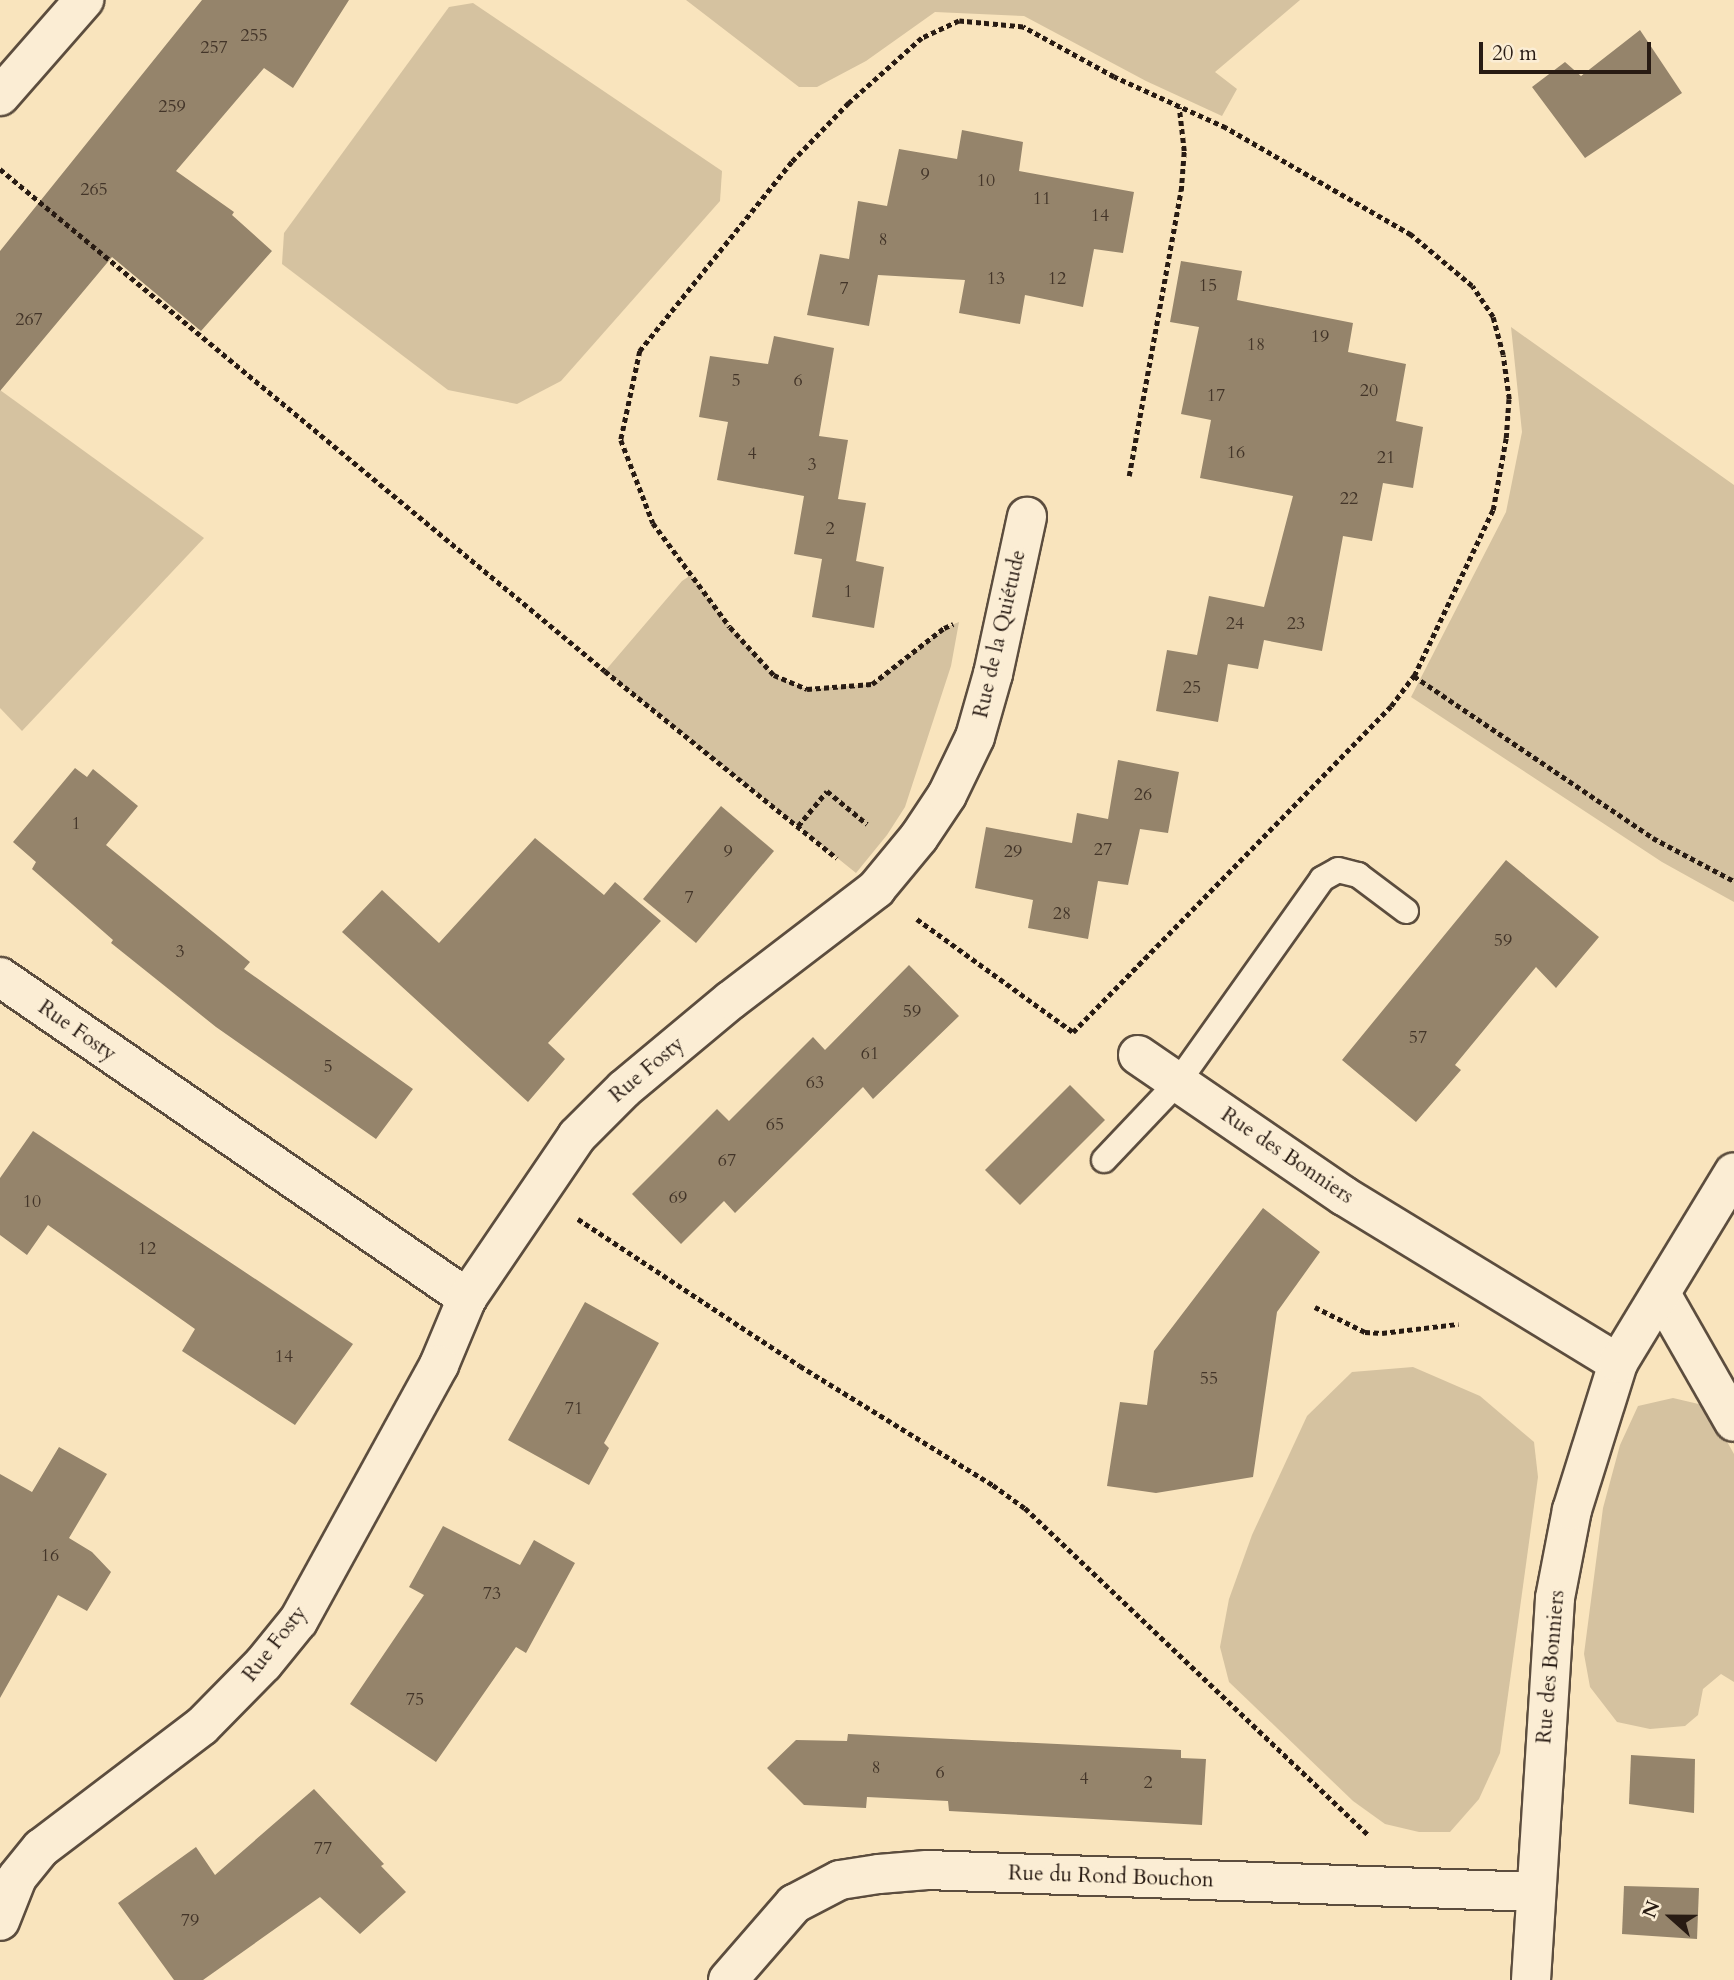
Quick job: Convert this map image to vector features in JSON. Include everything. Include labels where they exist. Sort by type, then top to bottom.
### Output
[{"type":"street","points":[[0,96],[84,0]]},
{"type":"street","name":"Rue de la Quiétude","points":[[876,889],[947,795],[975,737],[993,674],[1027,517]]},
{"type":"street","name":"Rue Fosty","points":[[0,1921],[17,1878],[41,1848],[202,1726],[263,1664],[298,1621],[439,1365],[467,1297],[576,1136],[612,1100],[731,1000],[876,889]]},
{"type":"street","name":"Rue Fosty","points":[[0,977],[467,1297]]},
{"type":"street","name":"Rue des Bonniers","points":[[1138,1055],[1344,1196],[1618,1363]]},
{"type":"street","name":"Rue des Bonniers","points":[[1531,1980],[1555,1598],[1572,1510],[1618,1363],[1734,1172]]},
{"type":"street","points":[[1661,1294],[1734,1422]]},
{"type":"street","name":"Rue du Rond Bouchon","points":[[728,1980],[793,1904],[840,1880],[879,1874],[928,1870],[1535,1892]]},
{"type":"lane","points":[[1104,1160],[1178,1082],[1322,879],[1338,870],[1358,875],[1406,911]]},
{"type":"path","points":[[1129,476],[1181,191],[1184,151],[1179,107]]},
{"type":"path","points":[[0,170],[595,662],[876,889]]},
{"type":"path","points":[[1413,676],[1653,838],[1734,881]]},
{"type":"path","points":[[798,826],[827,791],[904,855]]},
{"type":"path","points":[[537,1191],[800,1366],[993,1485],[1025,1508],[1423,1889]]},
{"type":"path","points":[[1315,1307],[1352,1327],[1382,1333],[1472,1323],[1501,1292]]},
{"type":"shaded area","points":[[686,0],[1300,0],[1215,72],[1237,89],[1222,116],[1146,81],[1024,16],[935,12],[866,61],[817,87],[799,87]]},
{"type":"shaded area","points":[[473,3],[722,171],[720,201],[561,381],[517,404],[448,390],[282,264],[284,233],[449,7]]},
{"type":"shaded area","points":[[1511,327],[1734,485],[1734,902],[1662,862],[1411,697],[1506,512],[1522,432]]},
{"type":"shaded area","points":[[0,390],[204,538],[22,731],[0,708]]},
{"type":"shaded area","points":[[691,575],[730,627],[774,675],[807,689],[872,684],[944,628],[959,622],[951,666],[905,807],[887,835],[856,873],[605,671],[682,581]]},
{"type":"shaded area","points":[[1413,1367],[1480,1396],[1534,1442],[1538,1477],[1500,1753],[1479,1799],[1450,1832],[1419,1832],[1385,1824],[1353,1801],[1229,1682],[1220,1647],[1229,1599],[1252,1535],[1307,1416],[1352,1372]]},
{"type":"shaded area","points":[[1673,1398],[1707,1406],[1734,1454],[1734,1682],[1721,1674],[1703,1689],[1698,1715],[1685,1726],[1650,1729],[1617,1722],[1590,1687],[1584,1654],[1603,1508],[1620,1445],[1638,1406]]},
{"type":"building","points":[[202,0],[349,0],[293,88],[264,68],[176,171],[234,212],[232,215],[272,251],[201,331],[112,257],[0,391],[0,251]]},
{"type":"building","points":[[1640,30],[1682,93],[1585,158],[1532,87],[1565,62],[1581,76]]},
{"type":"building","points":[[962,130],[1023,142],[1019,171],[1134,192],[1123,253],[1094,249],[1083,307],[1025,295],[1020,324],[959,313],[965,280],[878,275],[869,326],[807,315],[820,254],[849,259],[858,201],[887,206],[899,149],[957,159]]},
{"type":"building","points":[[1181,261],[1242,271],[1237,300],[1353,323],[1348,352],[1406,364],[1396,421],[1423,427],[1413,488],[1383,483],[1372,541],[1343,536],[1322,651],[1264,640],[1258,669],[1228,664],[1218,722],[1156,711],[1167,650],[1197,655],[1209,596],[1264,607],[1293,496],[1200,478],[1211,420],[1181,414],[1199,327],[1170,322]]},
{"type":"building","points":[[774,336],[834,348],[819,436],[848,440],[838,499],[866,503],[856,561],[884,567],[874,628],[812,617],[822,559],[794,554],[804,496],[717,480],[728,422],[699,417],[710,356],[768,364]]},
{"type":"building","points":[[1118,760],[1179,772],[1168,833],[1140,829],[1128,885],[1098,881],[1088,939],[1028,928],[1033,900],[975,888],[986,827],[1072,843],[1077,813],[1108,819]]},
{"type":"building","points":[[75,768],[87,777],[93,769],[138,806],[106,845],[250,962],[244,969],[413,1089],[376,1139],[216,1027],[111,943],[113,940],[32,869],[36,862],[13,842]]},
{"type":"building","points":[[721,806],[774,851],[696,943],[643,899]]},
{"type":"building","points":[[535,838],[604,895],[615,882],[661,921],[548,1043],[565,1059],[528,1102],[342,932],[382,890],[439,943]]},
{"type":"building","points":[[1506,860],[1599,937],[1556,988],[1536,967],[1455,1065],[1461,1070],[1416,1122],[1342,1060]]},
{"type":"building","points":[[909,965],[959,1016],[873,1099],[863,1087],[735,1213],[724,1201],[681,1244],[632,1194],[717,1109],[729,1121],[813,1037],[825,1050]]},
{"type":"building","points":[[1070,1085],[1105,1120],[1020,1205],[985,1170]]},
{"type":"building","points":[[33,1131],[353,1344],[295,1425],[182,1351],[195,1329],[48,1225],[27,1255],[0,1235],[0,1178]]},
{"type":"building","points":[[1263,1208],[1320,1252],[1277,1312],[1253,1477],[1156,1493],[1107,1486],[1120,1402],[1147,1405],[1154,1351]]},
{"type":"building","points":[[585,1302],[659,1343],[604,1443],[609,1448],[589,1485],[508,1440]]},
{"type":"building","points":[[59,1447],[107,1474],[69,1538],[92,1552],[111,1572],[87,1611],[58,1595],[0,1698],[0,1474],[32,1492]]},
{"type":"building","points":[[443,1526],[520,1565],[534,1540],[575,1563],[526,1653],[516,1647],[436,1762],[350,1704],[424,1595],[409,1587]]},
{"type":"building","points":[[848,1734],[1181,1750],[1181,1758],[1206,1759],[1202,1825],[949,1811],[948,1801],[867,1797],[866,1808],[804,1805],[767,1768],[796,1740],[847,1741]]},
{"type":"building","points":[[1631,1755],[1695,1759],[1694,1813],[1629,1804]]},
{"type":"building","points":[[314,1789],[384,1864],[381,1866],[406,1892],[360,1934],[320,1897],[203,1980],[174,1980],[118,1903],[196,1847],[215,1875]]},
{"type":"building","points":[[1624,1886],[1699,1888],[1697,1939],[1622,1934]]}]
